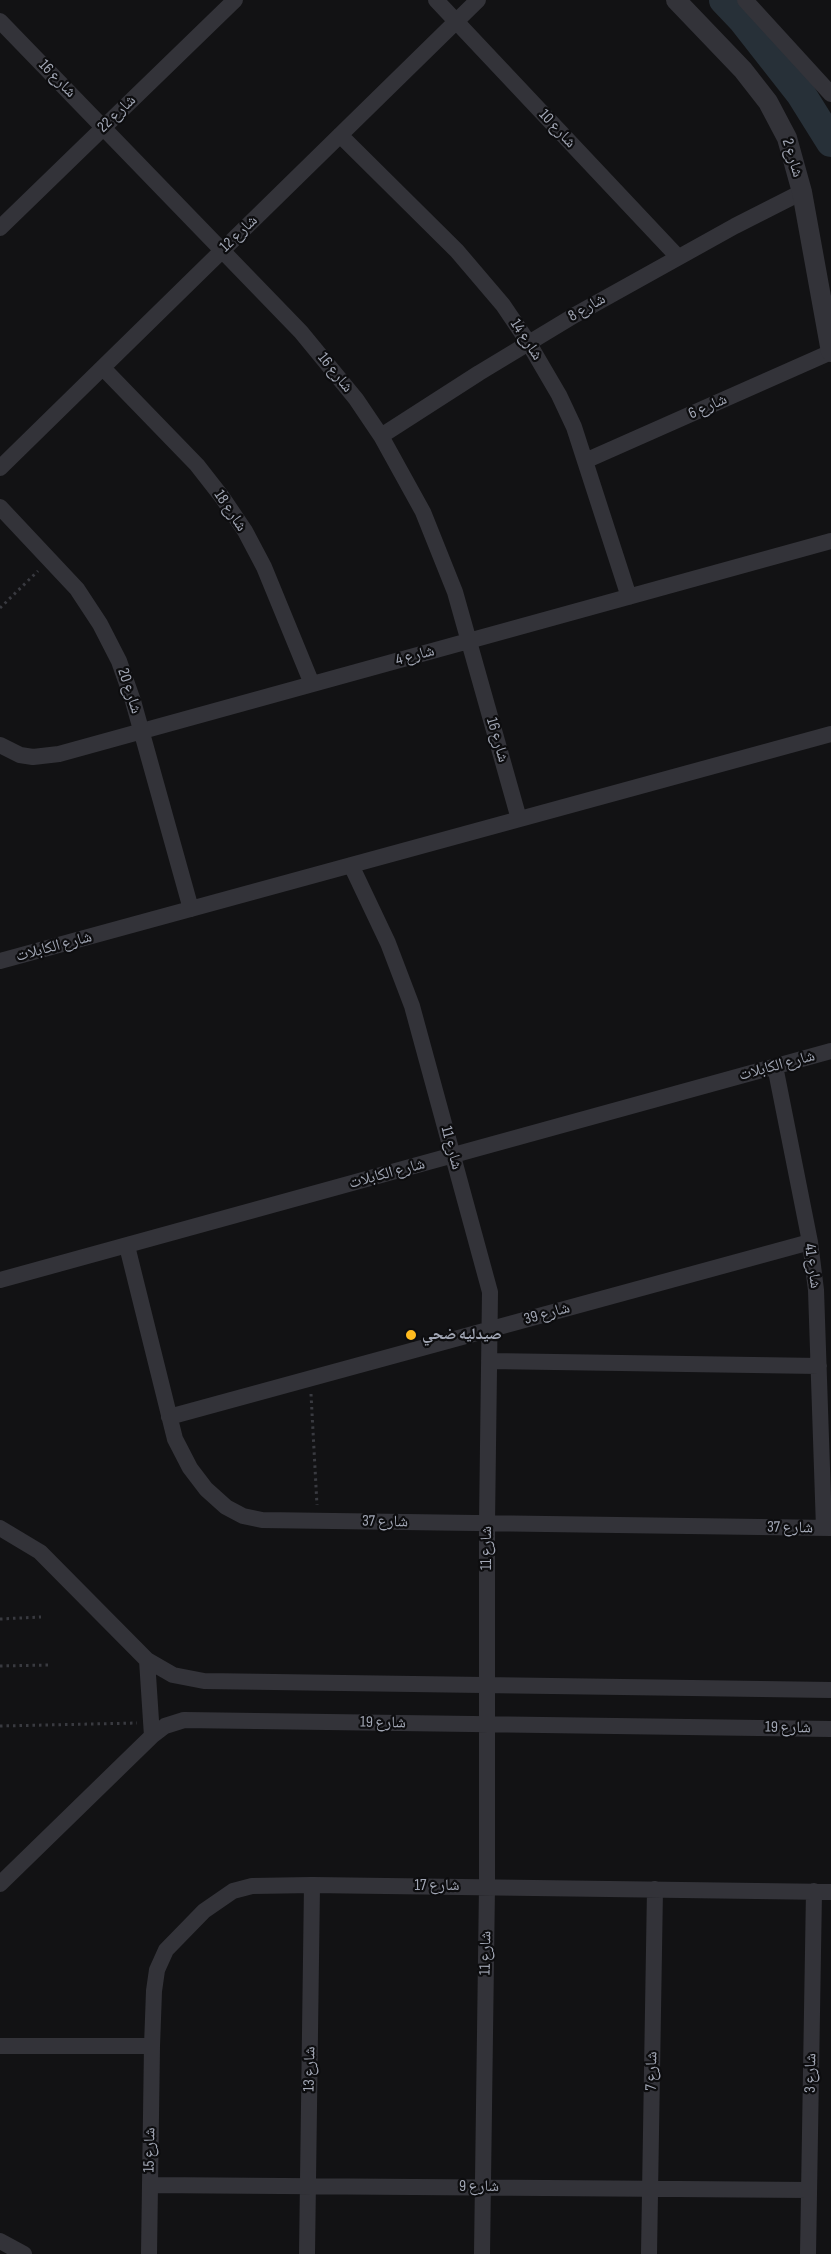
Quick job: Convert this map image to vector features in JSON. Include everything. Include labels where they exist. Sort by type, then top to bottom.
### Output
[{"type":"street","name":"شارع 22","points":[[0,228],[234,0]]},
{"type":"street","name":"شارع 10","points":[[436,0],[678,257]]},
{"type":"street","name":"شارع 12","points":[[0,468],[478,0]]},
{"type":"street","name":"شارع 2","points":[[676,0],[743,70],[768,102],[787,138],[802,192],[831,352]]},
{"type":"street","points":[[746,0],[831,94]]},
{"type":"street","name":"شارع 16","points":[[0,21],[324,358],[356,399],[407,481],[440,551],[469,641],[519,818]]},
{"type":"street","name":"شارع 14","points":[[340,136],[457,251],[503,305],[528,342],[559,395],[574,427],[629,597]]},
{"type":"street","name":"شارع 8","points":[[380,436],[528,342],[678,257],[802,192]]},
{"type":"street","name":"شارع 6","points":[[585,461],[831,352]]},
{"type":"street","name":"شارع 18","points":[[103,368],[197,465],[245,531],[264,567],[312,684]]},
{"type":"street","name":"شارع 20","points":[[0,507],[77,589],[100,624],[119,661],[142,731],[191,909]]},
{"type":"street","name":"شارع 4","points":[[0,745],[20,755],[46,757],[831,541]]},
{"type":"street","name":"شارع الكابلات","points":[[0,961],[831,734]]},
{"type":"street","name":"شارع 11","points":[[351,865],[388,943],[412,1006],[490,1292],[487,1523],[487,1886],[482,2254]]},
{"type":"street","name":"شارع الكابلات","points":[[0,1280],[831,1051]]},
{"type":"street","name":"شارع 41","points":[[775,1066],[810,1242],[816,1290],[827,1528]]},
{"type":"street","name":"شارع 39","points":[[169,1417],[810,1242]]},
{"type":"street","name":"شارع 37","points":[[127,1246],[169,1417],[182,1454],[197,1479],[215,1499],[243,1516],[262,1520],[827,1528]]},
{"type":"street","points":[[489,1361],[819,1366]]},
{"type":"street","points":[[0,1528],[40,1552],[146,1660],[173,1675],[204,1682],[831,1690]]},
{"type":"street","points":[[146,1660],[151,1730]]},
{"type":"street","name":"شارع 19","points":[[0,1884],[151,1730],[184,1720],[831,1729]]},
{"type":"street","name":"شارع 13","points":[[308,2254],[312,1885]]},
{"type":"street","name":"شارع 17","points":[[152,2046],[154,1991],[157,1970],[166,1950],[204,1911],[233,1891],[252,1886],[487,1886],[831,1892]]},
{"type":"street","name":"شارع 7","points":[[649,2254],[655,1889]]},
{"type":"street","name":"شارع 3","points":[[808,2254],[814,1891]]},
{"type":"street","points":[[0,2046],[152,2046]]},
{"type":"street","name":"شارع 15","points":[[149,2254],[152,2046]]},
{"type":"street","name":"شارع 9","points":[[150,2185],[809,2190]]},
{"type":"street","points":[[0,2241],[24,2254]]},
{"type":"path","points":[[0,608],[49,560]]},
{"type":"path","points":[[310,1378],[317,1521]]},
{"type":"path","points":[[0,1619],[41,1617]]},
{"type":"path","points":[[0,1666],[48,1665]]},
{"type":"path","points":[[0,1726],[151,1730]]},
{"type":"waterway","points":[[724,0],[743,20],[801,94],[831,142]]},
{"type":"place","name":"صيدليه ضحي","points":[[411,1335]]}]
